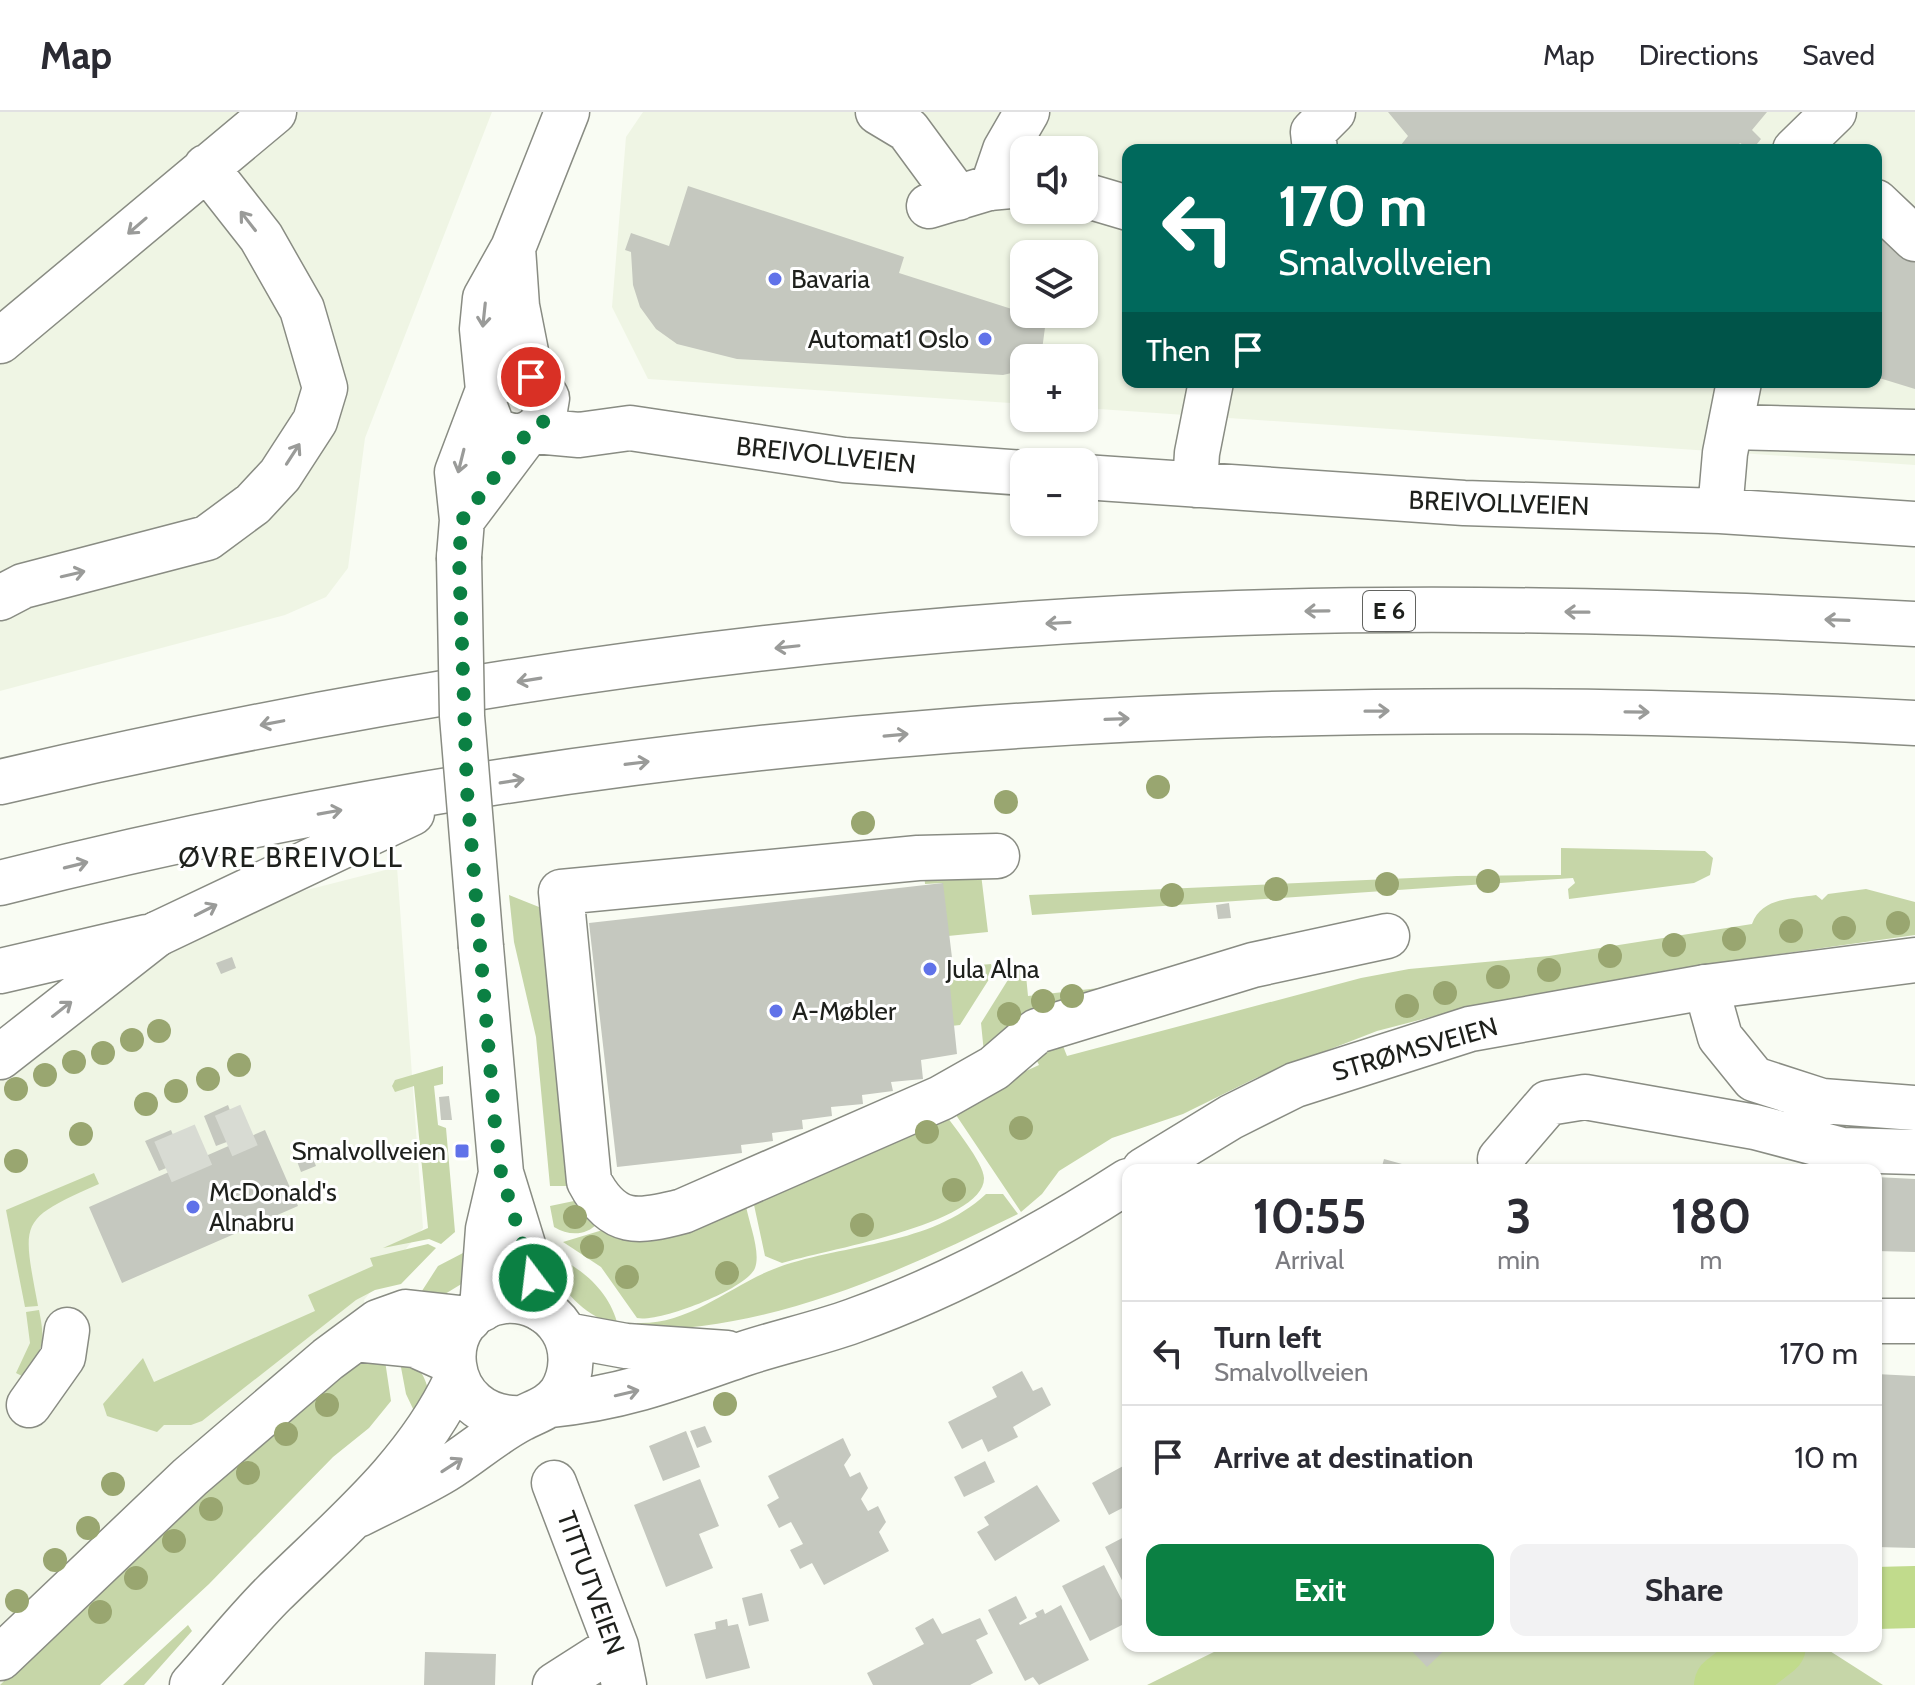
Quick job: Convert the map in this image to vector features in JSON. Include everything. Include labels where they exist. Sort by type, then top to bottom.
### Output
[{"type":"main road","points":[[0,341],[274,112]]},
{"type":"main road","points":[[530,433],[514,437],[493,428],[486,398],[482,329],[485,298],[513,248],[567,112]]},
{"type":"main road","points":[[878,112],[908,130],[975,195],[1027,112]]},
{"type":"main road","points":[[1314,144],[1313,132],[1333,112]]},
{"type":"main road","points":[[1801,144],[1834,112]]},
{"type":"main road","points":[[0,598],[23,586],[207,538],[253,504],[280,475],[315,421],[325,388],[302,309],[261,237],[201,171]]},
{"type":"main road","points":[[1098,199],[1122,206]]},
{"type":"main road","points":[[1882,208],[1915,239]]},
{"type":"main road","points":[[461,539],[548,410],[537,382],[517,306],[513,248]]},
{"type":"main road","points":[[358,1515],[426,1481],[537,1411],[560,1393],[571,1365],[501,1173],[462,716],[461,539],[457,472],[486,398],[503,376],[537,382]]},
{"type":"main road","name":"BREIVOLLVEIEN","points":[[537,382],[630,428]]},
{"type":"main road","points":[[1195,485],[1197,453],[1210,388]]},
{"type":"main road","points":[[1720,511],[1738,388]]},
{"type":"main road","points":[[1730,427],[1915,432]]},
{"type":"main road","name":"BREIVOLLVEIEN","points":[[530,433],[579,435],[630,428],[844,460],[1010,472]]},
{"type":"main road","name":"BREIVOLLVEIEN","points":[[1098,478],[1464,503],[1720,511],[1915,524]]},
{"type":"main road","name":"E 6","points":[[0,782],[278,721],[441,693],[738,652],[992,627],[1236,613],[1357,611],[1604,612],[1915,624]]},
{"type":"main road","points":[[0,883],[236,829],[464,789],[729,752],[1039,722],[1491,710],[1730,714],[1915,723]]},
{"type":"main road","points":[[0,971],[157,934],[464,789]]},
{"type":"main road","points":[[997,856],[918,858],[561,892],[589,1181],[599,1200],[612,1213],[630,1219],[653,1219],[683,1211],[961,1089],[1048,1027],[1253,965],[1387,936]]},
{"type":"main road","points":[[0,1057],[157,934]]},
{"type":"main road","name":"STRØMSVEIEN","points":[[1154,1164],[1231,1117],[1295,1085],[1398,1049],[1470,1029],[1706,987],[1915,960]]},
{"type":"main road","points":[[1706,987],[1720,1037],[1754,1079],[1822,1101],[1915,1108]]},
{"type":"main road","points":[[1500,1159],[1548,1103],[1585,1097],[1755,1127],[1842,1150],[1915,1152]]},
{"type":"main road","points":[[192,1685],[271,1596],[358,1515],[424,1437],[455,1371],[460,1332],[476,1314],[488,1229],[501,1173]]},
{"type":"main road","points":[[355,1339],[415,1345],[455,1371],[476,1407],[506,1419],[661,1385],[745,1353],[853,1321],[937,1288],[1035,1238],[1122,1185]]},
{"type":"main road","points":[[0,1658],[190,1477],[378,1322],[406,1312],[476,1314],[507,1301],[532,1304],[554,1322],[626,1346],[745,1353]]},
{"type":"main road","points":[[1882,1321],[1915,1321]]},
{"type":"main road","points":[[29,1405],[63,1357],[67,1330]]},
{"type":"main road","name":"TITTUTVEIEN","points":[[554,1483],[620,1666]]},
{"type":"main road","points":[[555,1685],[620,1666]]},
{"type":"shaded area","points":[[0,112],[492,112],[365,438],[348,568],[326,597],[285,615],[0,691]]},
{"type":"shaded area","points":[[643,112],[1915,112],[1915,465],[1098,409],[1098,344],[1010,344],[1010,403],[648,379],[612,307],[626,137]]},
{"type":"shaded area","points":[[397,867],[423,1228],[364,1300],[376,1407],[0,1685],[0,1043],[96,970],[283,896]]},
{"type":"green space","points":[[1561,848],[1705,851],[1713,858],[1710,875],[1694,883],[1569,899],[1568,889],[1575,883],[1573,878],[1032,915],[1029,895],[1457,876],[1561,875]]},
{"type":"green space","points":[[924,871],[981,874],[988,932],[948,936],[942,883],[925,884]]},
{"type":"green space","points":[[1866,889],[1915,902],[1915,935],[1680,968],[1473,1006],[1377,1031],[1256,1078],[1183,1114],[1112,1138],[1059,1171],[1042,1194],[1021,1212],[954,1112],[1021,1062],[1026,1071],[1039,1065],[1034,1055],[1061,1041],[1067,1056],[1361,978],[1409,969],[1549,956],[1752,924],[1763,909],[1779,901],[1816,895],[1822,900],[1828,894]]},
{"type":"green space","points":[[509,895],[539,907],[545,917],[573,1186],[550,1186],[536,1037],[514,942]]},
{"type":"green space","points":[[991,964],[993,973],[960,1025],[951,1026],[945,968]]},
{"type":"green space","points":[[1025,965],[1028,996],[1117,986],[984,1053],[981,1023],[1016,967]]},
{"type":"green space","points":[[443,1066],[443,1084],[434,1086],[438,1125],[446,1128],[455,1232],[441,1244],[429,1239],[383,1248],[428,1228],[414,1086],[395,1092],[392,1086],[395,1080]]},
{"type":"green space","points":[[942,1110],[983,1171],[984,1178],[977,1194],[958,1209],[897,1233],[782,1263],[765,1256],[751,1191]]},
{"type":"green space","points":[[94,1173],[99,1184],[53,1206],[32,1226],[29,1256],[38,1306],[25,1307],[6,1210]]},
{"type":"green space","points":[[986,1194],[1003,1194],[1018,1214],[880,1277],[784,1309],[735,1321],[686,1328],[635,1330],[637,1323],[657,1322],[693,1311],[779,1267],[914,1234],[940,1224]]},
{"type":"green space","points":[[574,1201],[584,1203],[598,1223],[577,1233],[554,1227],[550,1206]]},
{"type":"green space","points":[[746,1206],[756,1246],[755,1268],[749,1276],[701,1303],[664,1315],[637,1318],[601,1267],[563,1242],[606,1229]]},
{"type":"green space","points":[[428,1244],[436,1248],[401,1284],[375,1290],[356,1300],[202,1421],[191,1425],[164,1425],[157,1432],[107,1416],[103,1404],[143,1358],[154,1382],[315,1311],[308,1295],[373,1266],[370,1258]]},
{"type":"green space","points":[[545,1252],[591,1280],[608,1301],[618,1326],[592,1314],[572,1298]]},
{"type":"green space","points":[[463,1253],[472,1254],[463,1283],[445,1294],[420,1294],[438,1266]]},
{"type":"green space","points":[[39,1310],[41,1346],[22,1376],[16,1373],[30,1343],[26,1312]]},
{"type":"green space","points":[[384,1354],[391,1401],[369,1428],[333,1457],[209,1584],[100,1685],[0,1685],[205,1488],[350,1365]]},
{"type":"green space","points":[[400,1362],[419,1370],[428,1389],[415,1413],[406,1394]]},
{"type":"green space","points":[[188,1625],[192,1631],[144,1685],[123,1685]]},
{"type":"green space","points":[[1214,1652],[1831,1652],[1883,1685],[1147,1685]]},
{"type":"building","points":[[1388,112],[1767,112],[1752,130],[1761,139],[1757,144],[1402,144],[1408,136]]},
{"type":"building","name":"Bavaria","points":[[688,186],[904,257],[899,273],[1010,308],[1010,328],[1045,328],[1043,344],[1010,344],[1010,373],[1003,375],[737,359],[677,344],[656,329],[640,307],[633,285],[631,252],[625,250],[631,233],[669,246]]},
{"type":"building","points":[[1882,223],[1915,254],[1915,389],[1882,379]]},
{"type":"building","name":"A-Møbler","points":[[943,883],[953,966],[948,967],[957,1054],[921,1060],[923,1079],[891,1082],[893,1091],[862,1095],[863,1104],[831,1107],[832,1116],[802,1120],[803,1129],[772,1133],[773,1141],[741,1145],[742,1153],[617,1167],[589,923]]},
{"type":"building","points":[[1229,903],[1231,918],[1218,919],[1216,905]]},
{"type":"building","points":[[232,957],[236,968],[221,974],[216,963]]},
{"type":"building","points":[[449,1096],[452,1120],[441,1120],[439,1097]]},
{"type":"building","points":[[228,1105],[240,1137],[216,1146],[204,1116]]},
{"type":"building","points":[[171,1130],[183,1161],[159,1171],[145,1141]]},
{"type":"building","name":"McDonald's Alnabru","points":[[265,1130],[298,1206],[122,1283],[89,1207]]},
{"type":"building","points":[[308,1146],[316,1166],[301,1172],[294,1153]]},
{"type":"building","points":[[1384,1159],[1402,1164],[1383,1164]]},
{"type":"building","points":[[1882,1177],[1915,1179],[1915,1252],[1882,1251]]},
{"type":"building","points":[[1022,1371],[1033,1391],[1042,1387],[1051,1405],[1013,1427],[1018,1437],[988,1452],[982,1439],[962,1449],[948,1422],[997,1397],[992,1387]]},
{"type":"building","points":[[1882,1374],[1915,1376],[1915,1548],[1882,1547]]},
{"type":"building","points":[[705,1426],[712,1442],[697,1448],[690,1431]]},
{"type":"building","points":[[686,1431],[700,1467],[663,1481],[649,1446]]},
{"type":"building","points":[[843,1438],[851,1455],[844,1465],[850,1477],[860,1472],[868,1488],[861,1499],[868,1511],[878,1506],[886,1522],[879,1532],[889,1551],[824,1585],[812,1563],[800,1569],[790,1550],[803,1544],[791,1522],[779,1528],[767,1505],[779,1498],[768,1476]]},
{"type":"building","points":[[985,1461],[995,1482],[964,1497],[954,1477]]},
{"type":"building","points":[[1122,1467],[1122,1508],[1109,1515],[1092,1483]]},
{"type":"building","points":[[700,1479],[719,1526],[699,1534],[713,1568],[666,1587],[634,1505]]},
{"type":"building","points":[[1037,1485],[1060,1521],[995,1561],[977,1532],[989,1525],[984,1517]]},
{"type":"building","points":[[1122,1538],[1122,1580],[1105,1547]]},
{"type":"building","points":[[1104,1565],[1122,1600],[1122,1625],[1090,1641],[1062,1586]]},
{"type":"building","points":[[762,1593],[769,1621],[749,1626],[742,1598]]},
{"type":"building","points":[[1016,1596],[1027,1618],[1020,1625],[1037,1617],[1035,1613],[1043,1609],[1045,1614],[1061,1605],[1089,1660],[1039,1685],[1033,1677],[1025,1681],[988,1610]]},
{"type":"building","points":[[933,1618],[942,1634],[980,1618],[988,1634],[976,1640],[993,1673],[970,1685],[873,1685],[867,1673],[924,1644],[915,1628]]},
{"type":"building","points":[[727,1619],[728,1626],[738,1624],[750,1668],[706,1679],[694,1634],[716,1629],[715,1622]]},
{"type":"building","points":[[425,1652],[496,1654],[495,1685],[424,1685]]},
{"type":"building","points":[[1413,1652],[1443,1652],[1427,1667]]},
{"type":"waterway","points":[[1882,1598],[1915,1597]]},
{"type":"waterway","points":[[1725,1685],[1767,1652]]},
{"type":"tunnel","points":[[163,1162],[249,1125]]},
{"type":"place","name":"Bavaria","points":[[775,279]]},
{"type":"place","name":"Automat1 Oslo","points":[[985,339]]},
{"type":"place","name":"Jula Alna","points":[[930,969]]},
{"type":"place","name":"A-Møbler","points":[[776,1011]]},
{"type":"place","name":"Smalvollveien","points":[[462,1151]]},
{"type":"place","name":"McDonald's Alnabru","points":[[193,1207]]},
{"type":"district","name":"ØVRE BREIVOLL","points":[[291,857]]},
{"type":"route","points":[[531,377],[543,387],[548,410],[543,422],[525,436],[462,520],[459,557],[462,716],[495,1125],[501,1173],[533,1278]]}]
